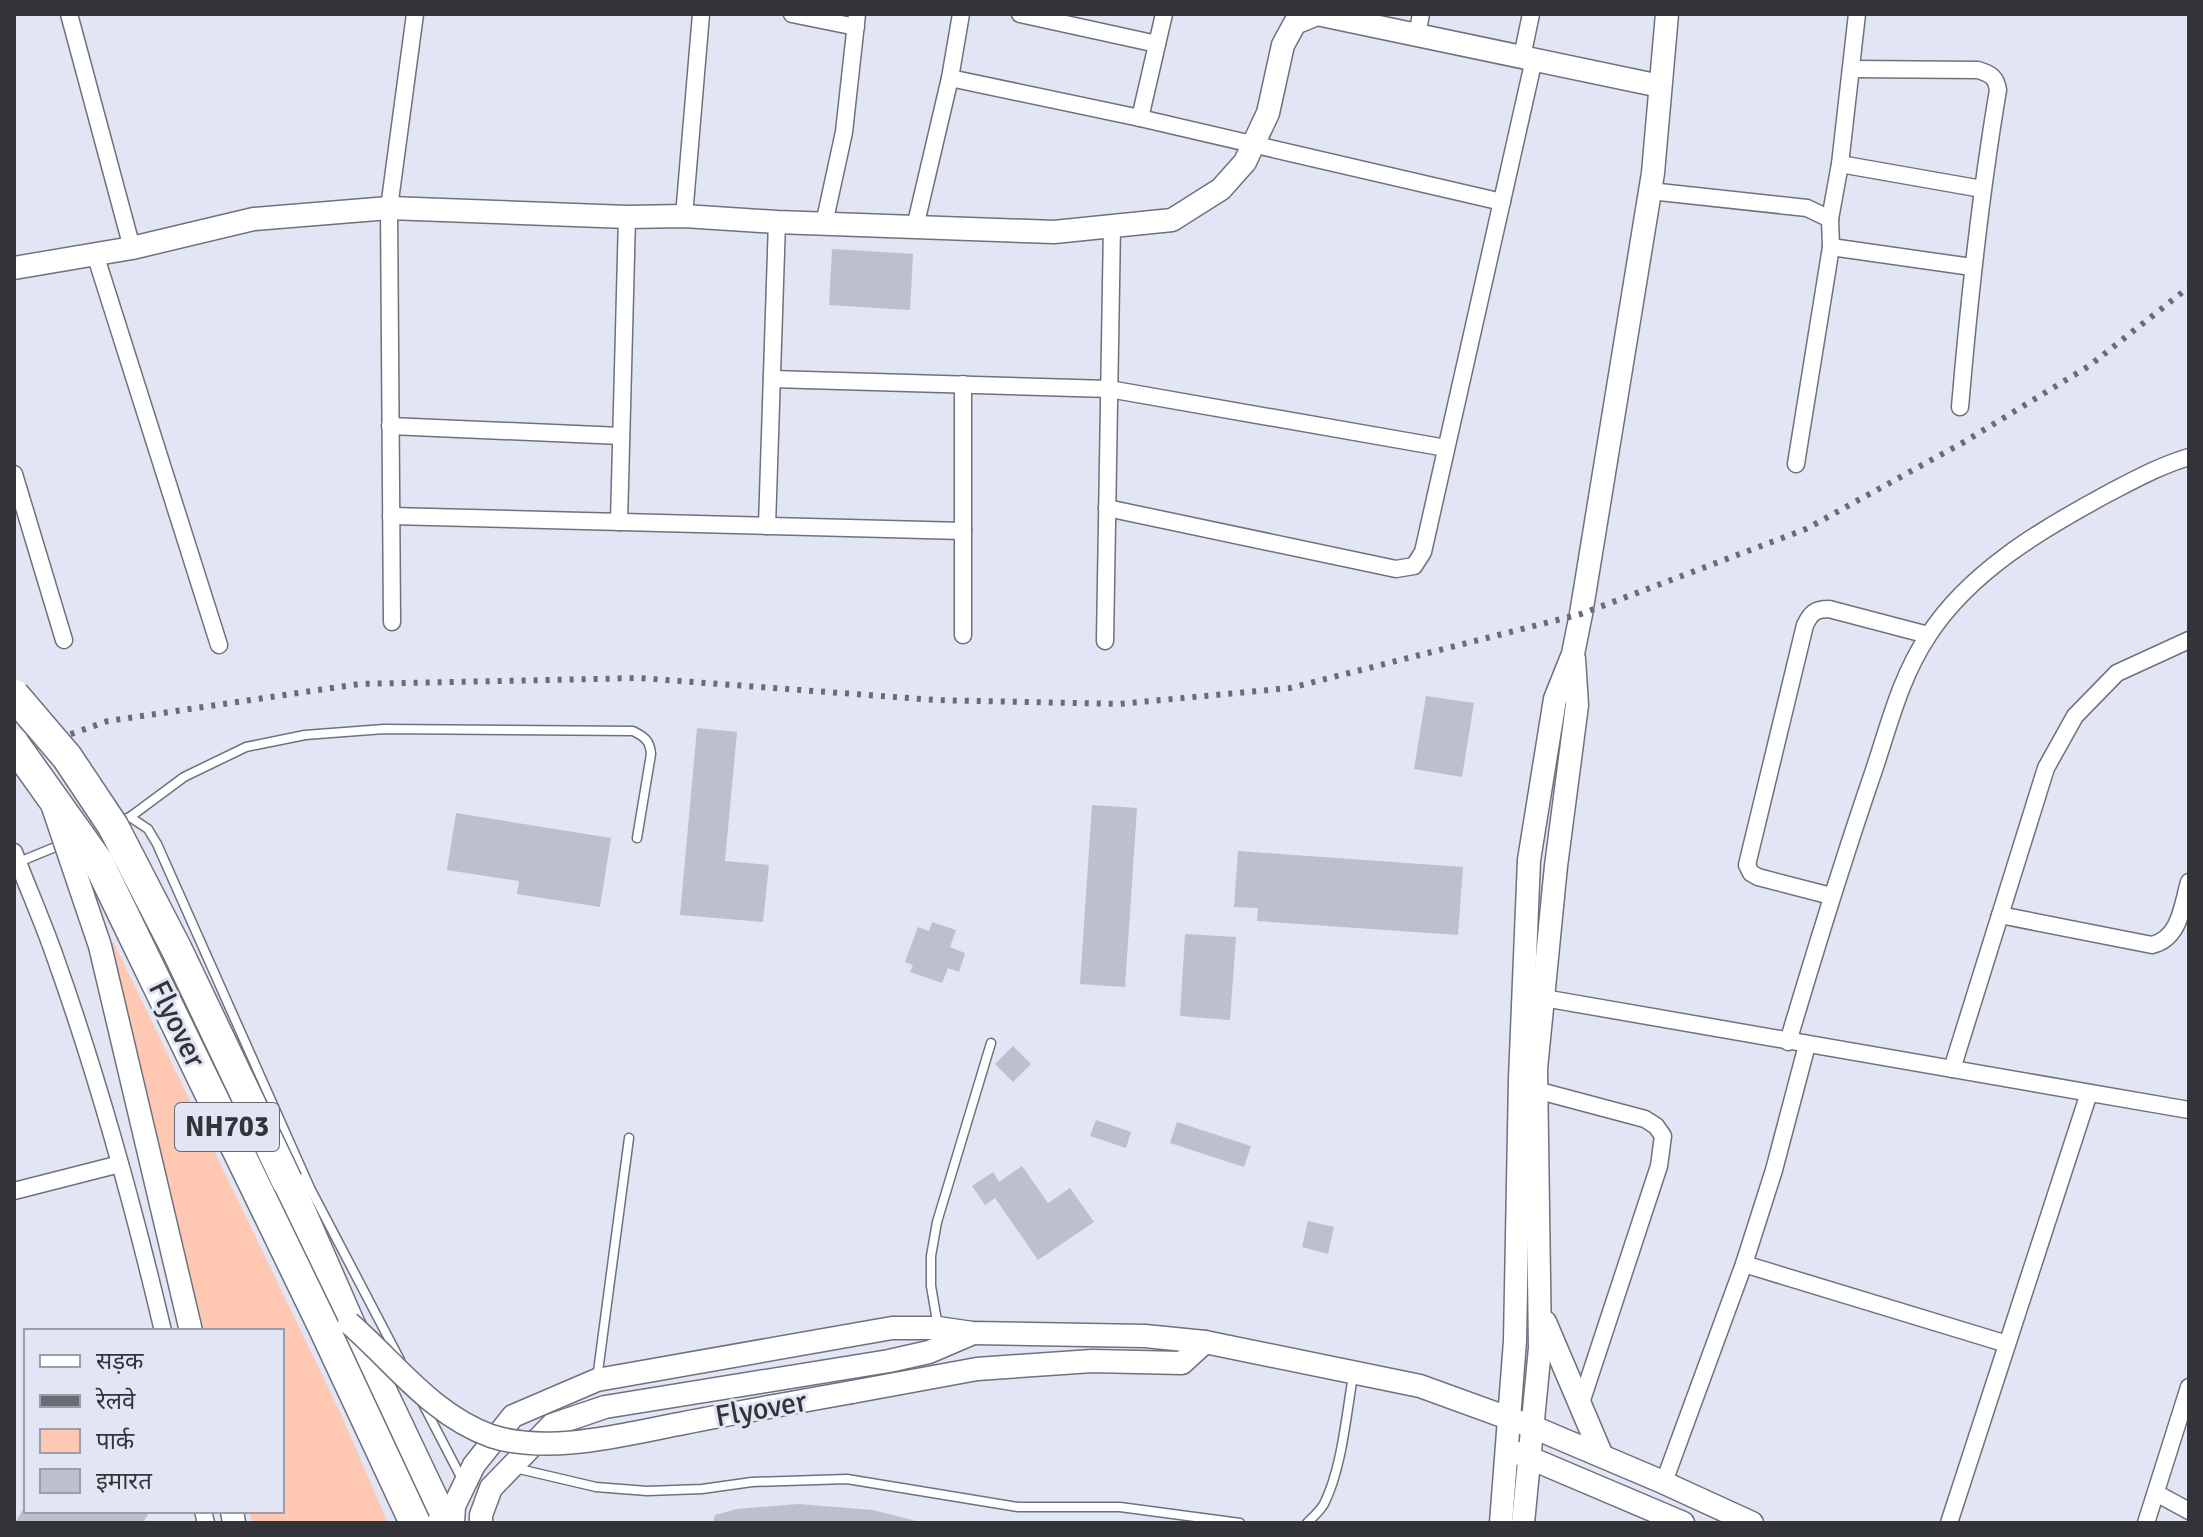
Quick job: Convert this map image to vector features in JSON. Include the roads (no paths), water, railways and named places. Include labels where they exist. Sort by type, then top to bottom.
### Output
[{"type":"highway","name":"Flyover","points":[[14,695],[67,757],[113,826],[177,950],[280,1166],[349,1323],[444,1523]]},
{"type":"highway","name":"Flyover","points":[[14,744],[98,862],[317,1312],[415,1523]]},
{"type":"street","points":[[69,14],[132,248]]},
{"type":"street","points":[[392,622],[389,208],[415,14]]},
{"type":"street","points":[[684,216],[701,14]]},
{"type":"street","points":[[792,14],[856,20],[844,132],[824,224]]},
{"type":"street","points":[[915,227],[950,78],[961,14]]},
{"type":"street","points":[[1020,14],[1157,44]]},
{"type":"street","points":[[1140,118],[1164,14]]},
{"type":"street","points":[[14,268],[132,248],[254,219],[389,208],[627,217],[684,216],[1054,232],[1172,220],[1221,189],[1245,162],[1268,113],[1283,45],[1296,18],[1317,14],[1419,24],[1528,58],[1660,86]]},
{"type":"street","points":[[1107,508],[1396,569],[1414,566],[1423,552],[1502,202],[1528,58],[1531,14]]},
{"type":"street","points":[[1501,1523],[1515,1341],[1533,996],[1556,866],[1577,705],[1573,654],[1650,191],[1667,14]]},
{"type":"street","points":[[1796,464],[1831,247],[1830,219],[1840,164],[1857,14]]},
{"type":"street","points":[[1851,69],[1978,70],[1990,73],[1996,80],[1998,90],[1972,267],[1960,407]]},
{"type":"street","points":[[950,78],[1140,118],[1502,202]]},
{"type":"street","points":[[1840,164],[1982,189]]},
{"type":"street","points":[[1650,191],[1807,208],[1830,219]]},
{"type":"street","points":[[619,522],[627,217]]},
{"type":"street","points":[[767,526],[777,222]]},
{"type":"street","points":[[1105,641],[1112,226]]},
{"type":"street","points":[[1831,247],[1972,267]]},
{"type":"street","points":[[95,254],[219,645]]},
{"type":"street","points":[[14,280],[66,259]]},
{"type":"street","points":[[772,379],[1109,389],[1446,448]]},
{"type":"street","points":[[963,384],[963,635]]},
{"type":"street","points":[[390,426],[621,436]]},
{"type":"street","points":[[1788,1042],[1831,896],[1900,691],[1928,635],[1958,599],[2009,553],[2058,520],[2148,472],[2189,457]]},
{"type":"street","points":[[14,474],[64,640]]},
{"type":"street","points":[[391,516],[963,531]]},
{"type":"street","points":[[1831,896],[1758,877],[1751,873],[1747,865],[1805,625],[1810,614],[1817,609],[1829,609],[1928,635]]},
{"type":"street","points":[[1952,1069],[2046,768],[2075,716],[2117,673],[2189,640]]},
{"type":"street","name":"Flyover","points":[[49,793],[58,829],[100,946],[191,1329]]},
{"type":"street","points":[[16,857],[54,955],[120,1164],[162,1329]]},
{"type":"street","points":[[2000,915],[2152,945],[2164,942],[2172,934],[2189,882]]},
{"type":"street","points":[[1533,996],[2189,1110]]},
{"type":"street","points":[[1523,1523],[1540,1348],[1533,996]]},
{"type":"street","points":[[1664,1482],[1744,1264],[1774,1170],[1807,1045]]},
{"type":"street","points":[[1536,1090],[1645,1119],[1656,1126],[1663,1136],[1659,1166],[1580,1406]]},
{"type":"street","points":[[1949,1523],[2089,1093]]},
{"type":"street","points":[[14,1191],[120,1164]]},
{"type":"street","points":[[1744,1264],[2007,1344]]},
{"type":"street","points":[[1540,1310],[1602,1456]]},
{"type":"street","name":"Flyover","points":[[349,1323],[417,1389],[454,1416],[491,1436],[536,1444],[602,1438],[977,1369],[1092,1361],[1182,1363],[1205,1342]]},
{"type":"street","points":[[453,1523],[454,1506],[474,1465],[513,1416],[597,1380],[892,1328],[938,1328],[972,1333],[1145,1336],[1205,1342],[1420,1386],[1509,1417],[1752,1523]]},
{"type":"street","points":[[481,1523],[491,1488],[552,1425],[605,1407],[889,1361],[929,1352],[972,1333]]},
{"type":"street","points":[[2146,1523],[2189,1387]]},
{"type":"street","points":[[1507,1448],[1683,1523]]},
{"type":"street","points":[[2156,1493],[2189,1511]]},
{"type":"lane","points":[[102,828],[130,817],[184,777],[246,747],[305,735],[384,729],[633,731],[650,744],[651,754],[637,838]]},
{"type":"lane","points":[[130,817],[148,829],[157,844],[310,1188],[465,1483]]},
{"type":"lane","points":[[16,857],[88,834]]},
{"type":"lane","points":[[938,1328],[931,1286],[931,1256],[937,1222],[991,1043]]},
{"type":"lane","points":[[597,1380],[629,1138]]},
{"type":"lane","points":[[1307,1523],[1323,1506],[1331,1483],[1344,1431],[1353,1371]]},
{"type":"lane","points":[[511,1467],[557,1479],[647,1491],[689,1490],[752,1482],[847,1479],[1018,1507],[1120,1507],[1240,1523]]},
{"type":"railway","points":[[14,754],[108,721],[359,684],[639,678],[935,700],[1119,704],[1290,688],[1581,614],[1806,529],[1964,442],[2089,366],[2189,287]]}]
